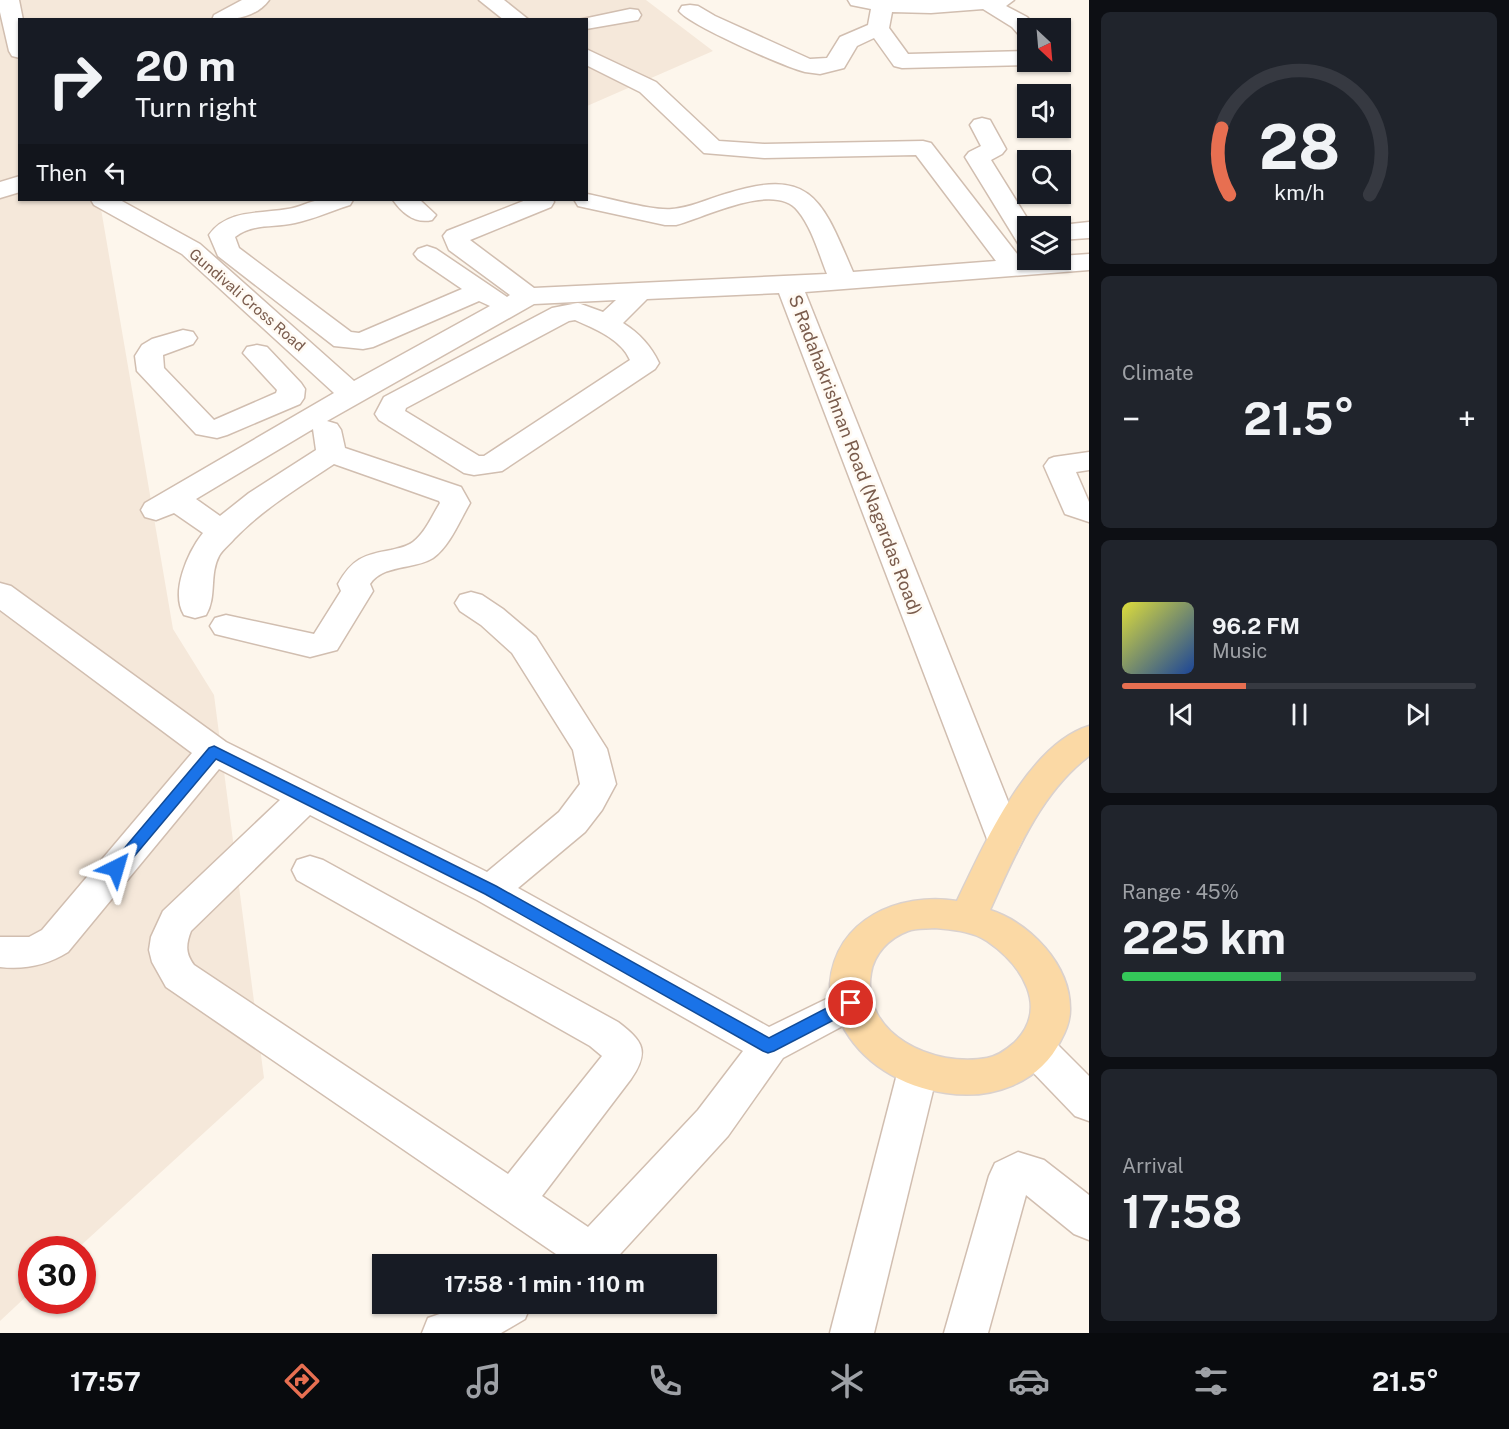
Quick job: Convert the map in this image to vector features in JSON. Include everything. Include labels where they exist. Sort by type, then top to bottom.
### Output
[{"type":"main road","points":[[968,917],[1005,839],[1059,762],[1089,739]]},
{"type":"main road","points":[[935,913],[968,917],[999,929],[1025,949],[1042,973],[1051,999],[1049,1025],[1037,1050],[1014,1067],[985,1077],[951,1078],[918,1070],[888,1053],[864,1029],[851,1003],[849,975],[858,950],[877,930],[903,917],[935,913]]},
{"type":"street","points":[[8,0],[18,42]]},
{"type":"street","points":[[226,18],[258,0]]},
{"type":"street","points":[[490,0],[516,18]]},
{"type":"street","points":[[519,0],[536,18]]},
{"type":"street","points":[[684,5],[713,0]]},
{"type":"street","points":[[859,0],[880,17],[902,61],[1017,58]]},
{"type":"street","points":[[684,5],[707,21],[813,67],[836,63],[848,42],[880,17],[916,7],[996,1],[1001,14],[1017,19]]},
{"type":"street","points":[[588,23],[630,15]]},
{"type":"street","points":[[588,57],[648,87],[712,148],[764,151],[923,148],[1017,248]]},
{"type":"street","points":[[982,125],[994,149],[977,158],[1017,221]]},
{"type":"street","points":[[0,191],[18,184]]},
{"type":"street","points":[[587,201],[665,217],[676,217],[758,191],[771,189],[784,192],[810,207],[843,280]]},
{"type":"street","name":"Gundivali Cross Road","points":[[105,201],[191,249],[352,394]]},
{"type":"street","points":[[338,201],[289,217],[254,218],[233,225],[222,235],[227,251],[344,340],[363,341],[481,290]]},
{"type":"street","points":[[518,302],[458,245],[456,236],[542,202]]},
{"type":"street","points":[[1071,231],[1089,230]]},
{"type":"street","points":[[427,254],[481,290],[518,302]]},
{"type":"street","name":"S Radahakrishnan Road (Nagardas Road)","points":[[1071,263],[1089,262]]},
{"type":"street","name":"S Radahakrishnan Road (Nagardas Road)","points":[[1005,839],[789,285],[1017,265]]},
{"type":"street","points":[[223,532],[166,505],[352,394],[518,302],[651,288],[728,284],[789,285]]},
{"type":"street","points":[[584,285],[651,288]]},
{"type":"street","points":[[607,324],[651,288]]},
{"type":"street","points":[[578,311],[607,324],[627,338],[642,355],[645,363],[492,464],[474,466],[389,414],[394,403],[561,314],[578,311]]},
{"type":"street","points":[[183,338],[153,348],[147,354],[147,361],[151,371],[206,428],[217,429],[290,398],[291,389],[258,354],[301,348]]},
{"type":"street","points":[[324,411],[331,453]]},
{"type":"street","points":[[235,422],[266,446]]},
{"type":"street","points":[[195,607],[198,573],[203,556],[233,519],[331,453]]},
{"type":"street","points":[[226,626],[310,646],[325,642],[357,591],[354,584],[358,574],[370,565],[414,555],[426,548],[456,503],[450,494],[331,453]]},
{"type":"street","points":[[1089,461],[1059,466],[1076,507],[1089,512]]},
{"type":"street","points":[[0,594],[214,751],[490,890],[768,1046]]},
{"type":"street","points":[[471,603],[492,617],[524,645],[590,749],[598,784],[589,801],[572,822],[490,890]]},
{"type":"street","points":[[0,952],[21,955],[41,951],[55,941],[214,751]]},
{"type":"street","points":[[306,797],[176,922],[169,938],[167,954],[172,966],[180,976],[512,1202],[577,1254]]},
{"type":"street","points":[[310,870],[604,1034],[622,1048],[623,1058],[512,1202]]},
{"type":"street","points":[[588,1254],[713,1123],[768,1046],[851,1003]]},
{"type":"street","points":[[1037,1050],[1089,1103]]},
{"type":"street","points":[[852,1333],[918,1070]]},
{"type":"street","points":[[966,1333],[1010,1176],[1018,1171],[1029,1173],[1089,1220]]},
{"type":"street","points":[[444,1333],[477,1323],[492,1314]]},
{"type":"shaded area","points":[[0,0],[646,0],[713,51],[588,106],[588,18],[18,18],[18,201],[113,201],[100,203],[173,629],[214,695],[264,1078],[91,1236],[18,1236],[18,1304],[0,1321]]},
{"type":"route","points":[[116,868],[214,751],[490,890],[768,1046],[851,1003]]}]
